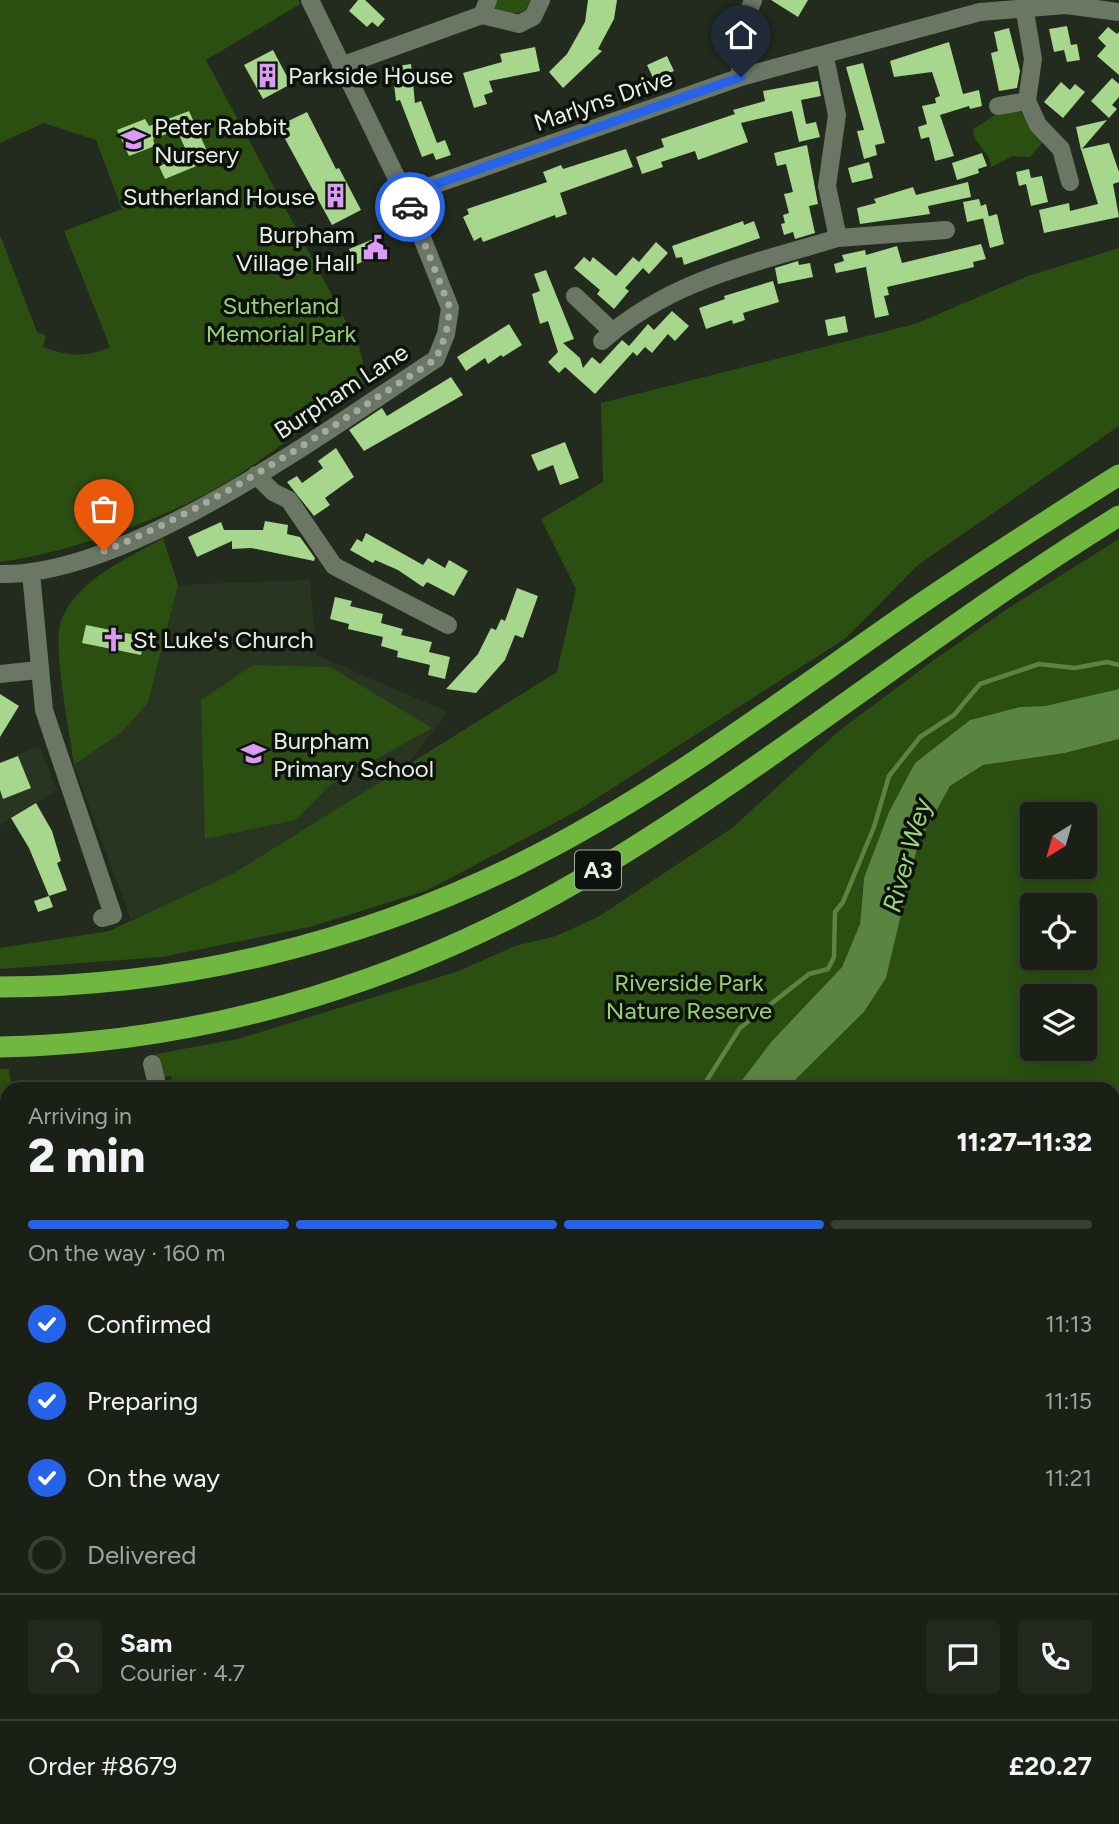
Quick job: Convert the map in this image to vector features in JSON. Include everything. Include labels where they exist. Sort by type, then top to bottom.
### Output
[{"type":"highway","name":"A3","points":[[0,986],[71,984],[194,969],[320,941],[446,897],[565,840],[687,768],[906,614],[1119,475]]},
{"type":"highway","name":"A3","points":[[0,1047],[101,1040],[172,1031],[245,1016],[368,980],[457,943],[569,886],[678,819],[988,602],[1119,516]]},
{"type":"street","name":"Burpham Lane","points":[[0,574],[31,573],[82,560],[201,507],[256,475],[436,359],[446,334],[450,308],[405,195],[310,0]]},
{"type":"street","points":[[341,65],[485,7],[519,24],[533,17],[541,0]]},
{"type":"street","points":[[741,77],[737,43],[753,0]]},
{"type":"street","points":[[1024,6],[1033,58],[1027,101],[1038,125],[1061,149],[1070,182]]},
{"type":"street","name":"Marlyns Drive","points":[[405,195],[741,77],[825,57],[980,12],[1024,6],[1114,7]]},
{"type":"street","points":[[825,57],[837,115],[827,186],[838,238]]},
{"type":"street","points":[[998,106],[1027,101]]},
{"type":"street","points":[[575,296],[608,337],[631,316],[665,296],[727,270],[838,238],[946,230]]},
{"type":"street","points":[[256,475],[273,492],[289,500],[334,566],[448,625]]},
{"type":"street","points":[[31,573],[38,670],[44,710],[113,915],[102,918]]},
{"type":"street","points":[[0,674],[38,670]]},
{"type":"street","points":[[152,1064],[156,1082]]},
{"type":"shaded area","name":"Burpham Primary School","points":[[310,580],[316,655],[448,712],[405,767],[234,873],[131,920],[74,765],[122,732],[148,703],[178,585]]},
{"type":"shaded area","points":[[39,746],[57,790],[0,825],[0,762]]},
{"type":"green space","name":"Sutherland Memorial Park","points":[[0,0],[299,0],[300,4],[206,60],[359,346],[367,382],[263,458],[203,495],[117,532],[56,551],[0,562],[0,235],[37,332],[46,336],[43,347],[68,354],[93,353],[110,347],[64,231],[122,209],[96,140],[44,123],[0,143]],"holes":[[[189,111],[210,160],[188,155],[177,130],[153,139],[155,146],[129,156],[118,131],[149,126]]]},
{"type":"green space","points":[[495,0],[535,0],[527,11],[510,14],[491,9]]},
{"type":"green space","points":[[1018,109],[1044,141],[1030,157],[1013,156],[991,167],[973,129],[1000,112]]},
{"type":"green space","points":[[1119,248],[1119,426],[918,565],[846,638],[577,811],[428,890],[310,927],[162,957],[0,969],[0,948],[109,931],[234,873],[557,672],[576,589],[541,519],[603,482],[601,403],[915,324],[1028,276]]},
{"type":"green space","points":[[163,538],[178,585],[148,703],[122,732],[74,765],[60,669],[61,621],[68,607],[90,582]]},
{"type":"green space","name":"Riverside Park Nature Reserve","points":[[1119,539],[1119,689],[1045,706],[1020,707],[970,720],[915,763],[863,883],[860,924],[842,967],[772,1041],[741,1082],[172,1082],[171,1076],[161,1078],[155,1054],[238,1039],[459,971],[515,946],[556,936],[598,917],[732,828],[840,730],[1010,607]]},
{"type":"green space","points":[[253,665],[330,667],[432,728],[330,785],[296,820],[205,839],[201,700]]},
{"type":"green space","name":"Riverside Park Nature Reserve","points":[[1119,739],[1119,1082],[793,1082],[864,1012],[886,978],[918,844],[950,786],[983,765],[1065,753]]},
{"type":"green space","points":[[0,1069],[9,1069],[11,1082],[0,1082]]},
{"type":"water","name":"River Wey","points":[[1119,689],[1119,739],[1065,753],[983,765],[950,786],[918,844],[886,978],[864,1012],[793,1082],[741,1082],[772,1041],[842,967],[860,924],[864,878],[889,812],[915,763],[970,720],[1020,707],[1045,706]]},
{"type":"building","points":[[358,0],[365,0],[385,19],[378,27],[372,22],[367,27],[349,11]]},
{"type":"building","points":[[588,0],[617,0],[614,19],[598,49],[602,51],[563,88],[549,72],[567,54],[585,22]]},
{"type":"building","points":[[771,0],[808,0],[798,17]]},
{"type":"building","points":[[1067,26],[1071,45],[1077,44],[1080,60],[1067,62],[1064,50],[1054,52],[1049,29]]},
{"type":"building","points":[[1108,27],[1117,34],[1119,32],[1119,75],[1097,56],[1106,46],[1098,38]]},
{"type":"building","points":[[1009,28],[1020,71],[1017,88],[999,91],[991,53],[998,51],[994,32]]},
{"type":"building","points":[[949,42],[963,94],[979,90],[982,106],[970,109],[969,106],[940,115],[954,156],[935,161],[929,137],[921,139],[918,127],[927,124],[922,106],[936,103],[935,98],[940,96],[932,72],[894,77],[890,61]]},
{"type":"building","points":[[535,47],[540,71],[489,81],[493,92],[484,95],[487,104],[474,108],[463,73],[502,62],[500,54]]},
{"type":"building","name":"Parkside House","points":[[273,50],[291,84],[263,99],[244,65]]},
{"type":"building","points":[[667,56],[674,71],[654,80],[647,65]]},
{"type":"building","points":[[863,63],[885,143],[875,145],[877,155],[864,159],[857,131],[864,130],[846,67]]},
{"type":"building","points":[[411,64],[415,103],[421,101],[437,143],[445,140],[451,155],[436,160],[433,153],[422,157],[400,100],[396,101],[392,67]]},
{"type":"building","points":[[1112,78],[1119,84],[1119,97],[1112,105],[1117,109],[1109,118],[1091,101]]},
{"type":"building","points":[[818,81],[821,96],[801,100],[806,124],[816,122],[820,137],[799,142],[792,111],[741,123],[748,142],[698,160],[695,151],[661,162],[663,167],[642,174],[636,157],[664,147],[661,139],[735,114],[733,110],[765,101],[763,91]]},
{"type":"building","points":[[1061,82],[1070,90],[1075,84],[1085,92],[1063,118],[1044,102]]},
{"type":"building","points":[[189,111],[211,160],[165,179],[159,166],[188,155],[177,130],[153,139],[155,146],[129,156],[117,130],[145,119],[149,126]]},
{"type":"building","points":[[307,112],[336,169],[339,168],[361,210],[332,225],[278,126]]},
{"type":"building","points":[[1107,120],[1081,150],[1076,127]]},
{"type":"building","points":[[1109,143],[1119,172],[1119,182],[1113,184],[1119,217],[1044,233],[1039,210],[1069,203],[1070,211],[1098,204],[1081,149]]},
{"type":"building","points":[[807,145],[818,204],[809,206],[815,233],[795,239],[793,232],[784,235],[781,224],[785,223],[783,215],[789,213],[784,194],[793,192],[786,164],[777,166],[774,153]]},
{"type":"building","points":[[626,149],[633,167],[560,193],[567,214],[556,218],[555,215],[483,242],[481,237],[474,241],[463,217],[469,214],[467,209],[547,182],[543,172],[561,165],[563,169]]},
{"type":"building","points":[[982,153],[987,166],[978,169],[979,173],[957,180],[952,163]]},
{"type":"building","points":[[869,162],[873,178],[852,183],[848,168]]},
{"type":"building","points":[[1029,169],[1031,178],[1042,176],[1048,202],[1031,206],[1026,184],[1019,186],[1016,172]]},
{"type":"building","points":[[968,182],[971,197],[928,206],[930,214],[860,224],[857,208],[876,203],[874,199],[913,187],[916,195]]},
{"type":"building","points":[[979,199],[981,206],[986,204],[989,217],[967,222],[963,202]]},
{"type":"building","points":[[997,214],[1004,244],[990,248],[983,218]]},
{"type":"building","points":[[743,221],[744,225],[754,221],[760,238],[684,265],[682,257],[676,258],[672,246]]},
{"type":"building","points":[[376,238],[383,253],[355,265],[349,249]]},
{"type":"building","points":[[656,242],[668,253],[649,274],[643,268],[625,288],[629,291],[614,309],[597,294],[600,290],[574,268],[584,257],[590,262],[593,257],[616,276],[633,257],[639,262]]},
{"type":"building","points":[[981,244],[986,259],[973,262],[974,267],[887,287],[889,295],[884,296],[889,315],[875,318],[866,267],[836,273],[834,264],[844,261],[842,255],[865,250],[866,255],[897,246],[902,263]]},
{"type":"building","points":[[798,261],[799,265],[810,263],[813,277],[778,284],[775,268]]},
{"type":"building","points":[[546,270],[574,339],[563,343],[580,358],[583,368],[592,357],[600,364],[622,340],[629,346],[648,324],[654,330],[672,311],[689,326],[675,341],[668,334],[652,353],[645,347],[637,356],[633,352],[595,394],[565,367],[559,373],[548,362],[558,352],[548,321],[540,324],[532,294],[540,291],[534,274]]},
{"type":"building","points":[[773,281],[779,302],[743,313],[745,320],[733,324],[732,320],[706,329],[699,308],[725,299],[724,296]]},
{"type":"building","points":[[845,316],[848,332],[828,336],[825,320]]},
{"type":"building","points":[[509,324],[522,345],[488,364],[485,358],[466,371],[457,357]]},
{"type":"building","points":[[451,377],[463,395],[364,451],[349,430],[382,408],[387,416]]},
{"type":"building","points":[[565,442],[579,478],[560,485],[553,465],[538,471],[531,455]]},
{"type":"building","points":[[336,448],[354,477],[325,498],[330,505],[314,516],[287,482],[297,476],[302,483],[323,468],[318,461]]},
{"type":"building","points":[[265,521],[288,525],[287,534],[300,537],[315,558],[314,561],[251,548],[232,549],[232,541],[197,557],[188,537],[221,522],[224,530],[263,530]]},
{"type":"building","points":[[366,533],[423,565],[428,558],[445,568],[449,560],[468,571],[454,596],[427,582],[423,587],[398,570],[375,560],[373,563],[350,550],[357,539],[362,542]]},
{"type":"building","points":[[517,588],[538,596],[523,638],[515,635],[505,660],[476,693],[446,689],[478,654],[491,628],[496,630],[501,619],[505,621]]},
{"type":"building","points":[[335,597],[352,601],[350,606],[383,614],[381,623],[403,629],[401,635],[432,642],[429,652],[450,657],[445,679],[428,675],[430,665],[397,657],[398,651],[381,646],[383,637],[348,629],[349,624],[330,619]]},
{"type":"building","name":"St Luke's Church","points":[[86,625],[145,637],[141,655],[82,643]]},
{"type":"building","points":[[0,694],[19,706],[0,737]]},
{"type":"building","points":[[18,756],[31,788],[3,799],[0,790],[0,763]]},
{"type":"building","points":[[36,803],[52,831],[61,861],[57,863],[67,890],[49,896],[29,848],[11,818]]},
{"type":"building","points":[[49,896],[53,907],[38,912],[34,901]]},
{"type":"waterway","points":[[706,1082],[740,1028],[809,974],[828,969],[834,957],[835,912],[843,902],[874,827],[889,776],[920,737],[954,715],[980,684],[1039,664],[1075,668],[1107,662],[1119,665]]},
{"type":"way so far","points":[[104,551],[201,507],[238,486],[436,359],[446,334],[450,308],[410,207]]},
{"type":"place","name":"Parkside House","points":[[268,75]]},
{"type":"place","name":"Peter Rabbit Nursery","points":[[134,140]]},
{"type":"place","name":"Sutherland House","points":[[335,196]]},
{"type":"place","name":"Burpham Village Hall","points":[[375,248]]},
{"type":"place","name":"St Luke's Church","points":[[113,639]]},
{"type":"place","name":"Burpham Primary School","points":[[253,754]]},
{"type":"route","points":[[410,207],[405,195],[741,77]]}]
